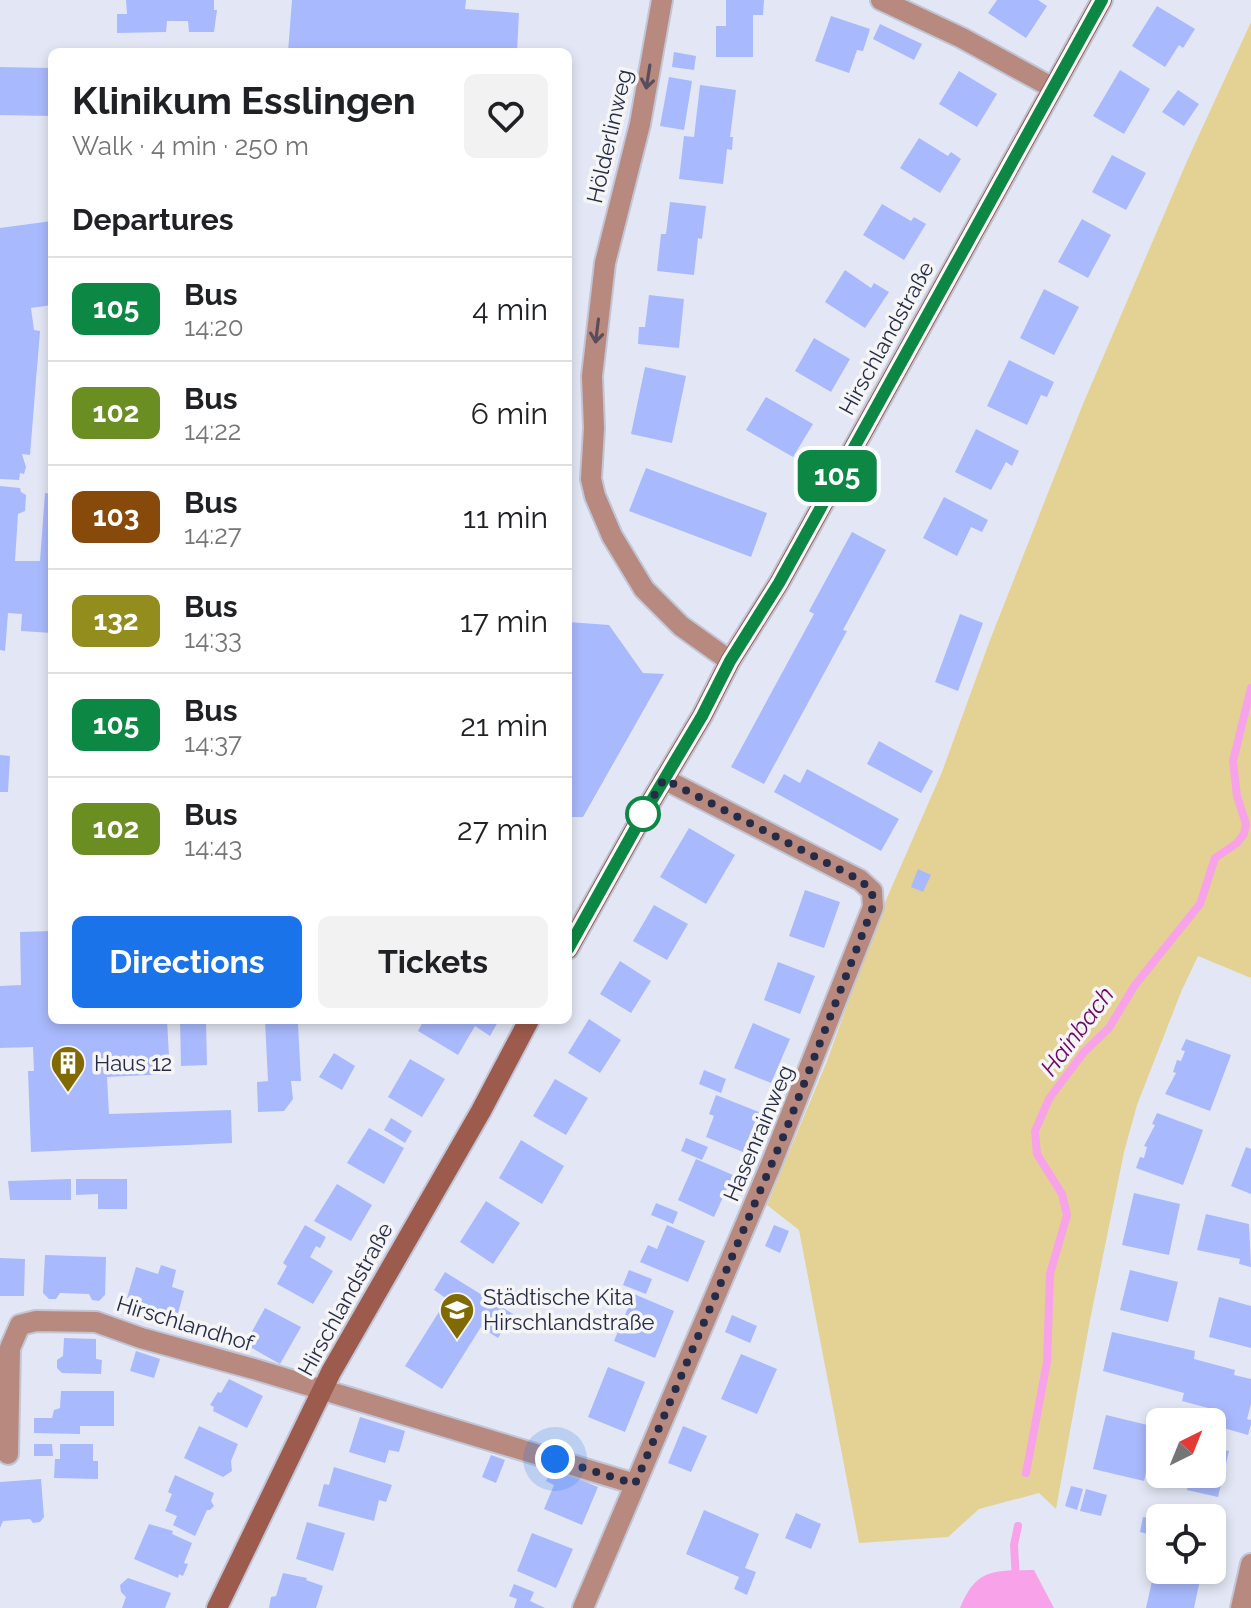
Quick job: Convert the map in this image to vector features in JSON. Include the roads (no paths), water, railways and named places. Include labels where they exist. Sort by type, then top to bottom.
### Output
[{"type":"street","name":"Hölderlinweg","points":[[662,0],[640,124],[609,244],[592,376],[594,428],[591,479],[612,536],[644,589],[681,626],[730,661]]},
{"type":"street","points":[[881,0],[914,6],[1053,88]]},
{"type":"street","name":"Hirschlandstraße","points":[[572,942],[702,716],[730,661],[779,583],[1102,0]]},
{"type":"street","name":"Hasenrainweg","points":[[583,1608],[778,1148],[873,907],[872,891],[860,880],[664,779]]},
{"type":"street","name":"Hirschlandstraße","points":[[217,1608],[322,1390],[395,1257],[481,1111],[527,1024]]},
{"type":"street","name":"Hirschlandhof","points":[[8,1454],[10,1348],[16,1330],[25,1322],[96,1322],[322,1390]]},
{"type":"street","points":[[322,1390],[635,1484]]},
{"type":"street","points":[[1241,1608],[1251,1564]]},
{"type":"waterway","name":"Hainbach","points":[[1026,1473],[1047,1362],[1050,1274],[1067,1215],[1062,1194],[1037,1154],[1035,1131],[1049,1099],[1084,1052],[1109,1028],[1135,985],[1200,904],[1215,858],[1237,843],[1244,834],[1246,824],[1237,796],[1233,761],[1251,688]]},
{"type":"waterway","name":"Hainbach","points":[[1016,1581],[1014,1545],[1018,1526]]},
{"type":"place","name":"Haus 12","points":[[68,1094]]},
{"type":"place","name":"Städtische Kita Hirschlandstraße","points":[[457,1341]]}]
